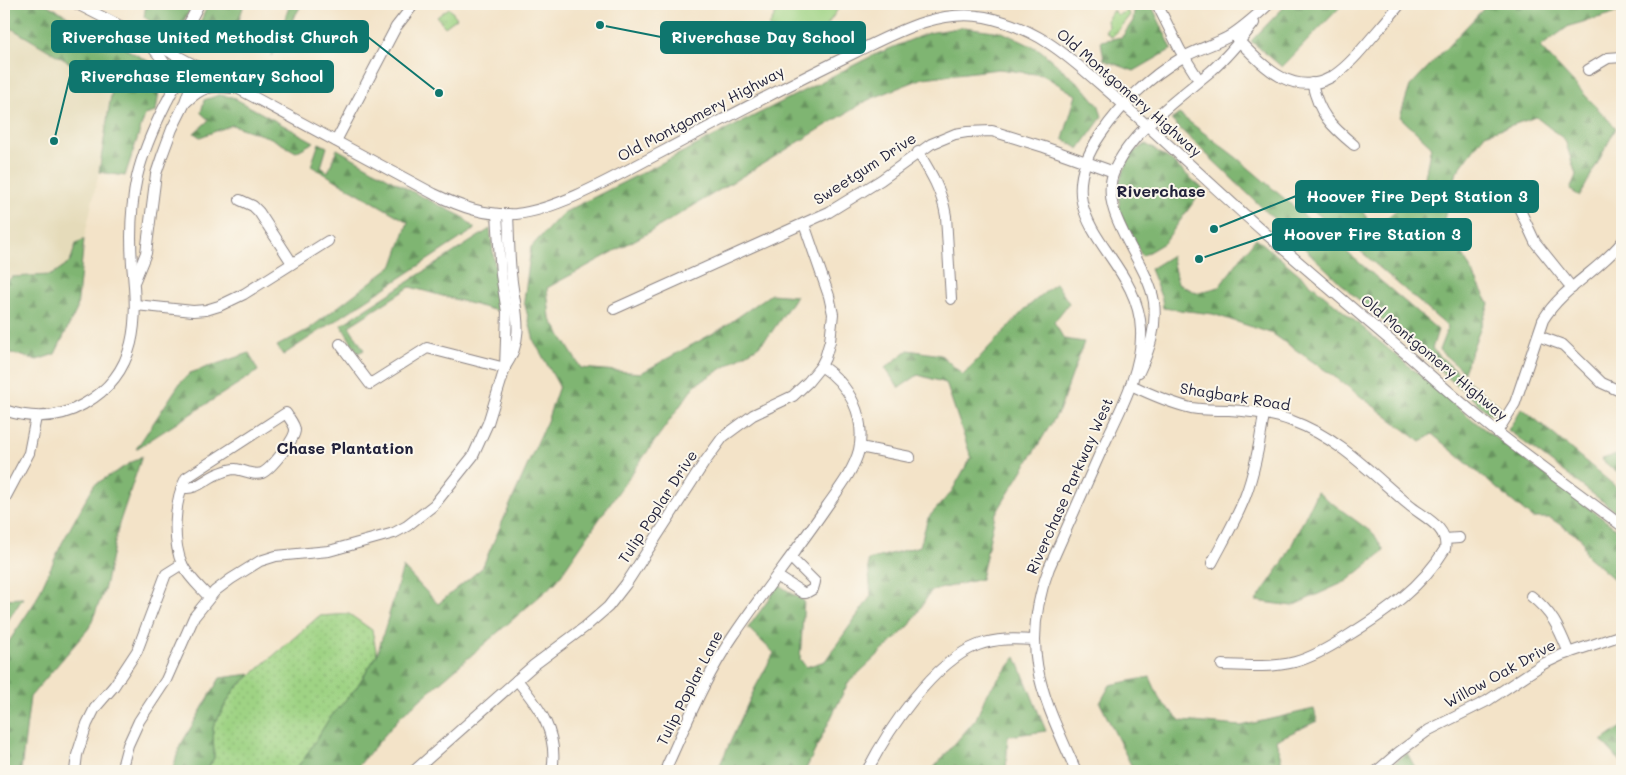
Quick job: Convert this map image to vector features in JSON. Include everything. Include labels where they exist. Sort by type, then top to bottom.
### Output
[{"type":"street","name":"Old Montgomery Highway","points":[[77,4],[451,202],[480,212],[497,214],[526,213],[570,198],[773,93],[892,34],[917,24],[943,18],[975,16],[1023,28],[1063,53],[1148,126],[1263,231],[1497,432],[1622,526]]},
{"type":"street","points":[[173,54],[199,4]]},
{"type":"street","points":[[336,141],[396,27],[414,4]]},
{"type":"street","points":[[1157,4],[1199,80]]},
{"type":"street","name":"Riverchase Parkway West","points":[[1076,771],[1040,686],[1037,671],[1035,619],[1038,599],[1048,568],[1152,343],[1155,310],[1149,282],[1114,212],[1111,187],[1114,172],[1124,154],[1148,126],[1169,105],[1212,69],[1246,24],[1270,4]]},
{"type":"street","points":[[1236,38],[1280,77],[1296,83],[1312,83],[1331,78],[1345,69],[1400,4]]},
{"type":"street","points":[[144,38],[164,60],[175,86]]},
{"type":"street","name":"Riverchase Parkway West","points":[[1131,385],[1140,350],[1142,331],[1140,316],[1135,298],[1126,280],[1099,241],[1087,219],[1081,186],[1082,175],[1086,163],[1101,135],[1124,106],[1156,76],[1185,57],[1236,38]]},
{"type":"street","points":[[1588,70],[1608,58],[1622,57]]},
{"type":"street","points":[[4,410],[36,417],[57,415],[79,407],[99,394],[114,379],[123,365],[133,337],[136,305],[132,264],[132,231],[137,178],[148,140],[175,86],[197,67]]},
{"type":"street","points":[[135,281],[146,253],[156,174],[197,67]]},
{"type":"street","points":[[1312,83],[1318,105],[1327,121],[1354,145]]},
{"type":"street","points":[[184,105],[203,89],[221,87],[239,90]]},
{"type":"street","name":"Sweetgum Drive","points":[[614,309],[829,212],[862,193],[918,152],[931,144],[955,134],[992,131],[1114,172]]},
{"type":"street","points":[[918,152],[934,178],[944,203],[951,299]]},
{"type":"street","points":[[240,200],[253,206],[259,212],[292,263]]},
{"type":"street","points":[[1520,210],[1535,242],[1572,288]]},
{"type":"street","points":[[121,771],[133,733],[139,721],[166,680],[194,617],[209,598],[231,579],[260,561],[276,556],[329,551],[384,537],[407,526],[434,505],[473,456],[488,423],[504,368],[507,312],[500,275],[497,214]]},
{"type":"street","points":[[504,368],[515,349],[518,328],[518,314],[511,273],[508,214]]},
{"type":"street","name":"Tulip Poplar Drive","points":[[414,771],[552,650],[585,627],[617,596],[723,437],[753,415],[793,396],[821,366],[830,341],[833,314],[828,291],[804,224]]},
{"type":"street","points":[[136,305],[182,311],[206,310],[232,302],[328,241]]},
{"type":"street","points":[[1497,432],[1515,403],[1538,336],[1550,309],[1622,242]]},
{"type":"street","points":[[1538,336],[1562,346],[1602,383],[1622,392]]},
{"type":"street","points":[[340,344],[370,384],[427,348],[504,368]]},
{"type":"street","name":"Tulip Poplar Lane","points":[[667,766],[724,649],[791,558],[849,473],[860,447],[859,419],[854,403],[838,379],[821,366]]},
{"type":"street","name":"Shagbark Road","points":[[1131,385],[1161,398],[1192,408],[1249,412],[1292,421],[1328,438],[1343,448],[1410,506],[1438,527],[1445,539]]},
{"type":"street","points":[[182,488],[191,488],[217,474],[234,469],[254,474],[269,468],[293,436],[295,430],[286,413],[186,478],[182,488],[176,522],[176,540],[182,564],[209,598]]},
{"type":"street","points":[[1212,563],[1248,489],[1264,414]]},
{"type":"street","points":[[4,500],[29,453],[36,417]]},
{"type":"street","points":[[860,447],[910,457]]},
{"type":"street","points":[[1222,665],[1272,665],[1294,662],[1317,654],[1334,645],[1363,627],[1404,597],[1442,554],[1445,549],[1445,539],[1459,538]]},
{"type":"street","points":[[777,576],[803,593],[806,594],[813,589],[815,582],[791,558]]},
{"type":"street","points":[[75,771],[77,755],[87,724],[95,708],[114,686],[137,650],[166,574],[182,564]]},
{"type":"street","points":[[1532,596],[1553,618],[1569,653]]},
{"type":"street","name":"Willow Oak Drive","points":[[1377,771],[1429,730],[1487,701],[1531,671],[1569,653],[1622,635]]},
{"type":"street","points":[[867,771],[887,734],[900,716],[936,675],[952,660],[969,649],[990,642],[1010,638],[1035,640]]},
{"type":"street","points":[[517,680],[539,708],[547,723],[553,748],[552,771]]},
{"type":"shaded area","points":[[4,24],[80,69],[91,65],[114,76],[99,172],[84,239],[76,244],[70,262],[51,275],[12,277],[4,284]]},
{"type":"green space","points":[[4,4],[46,4],[155,65],[161,76],[156,112],[145,115],[125,176],[99,172],[114,76],[91,65],[80,69],[4,24]]},
{"type":"green space","points":[[146,4],[193,4],[175,38],[144,17]]},
{"type":"green space","points":[[208,4],[244,4],[229,52],[197,30]]},
{"type":"green space","points":[[290,4],[302,4],[272,56]]},
{"type":"green space","points":[[781,4],[837,4],[840,6],[815,43],[790,40],[769,26]]},
{"type":"green space","points":[[1135,4],[1151,4],[1172,49],[1134,71],[1104,60],[1101,41],[1122,37],[1133,21]]},
{"type":"green space","points":[[1287,4],[1343,4],[1282,67],[1251,41]]},
{"type":"green space","points":[[1488,4],[1622,4],[1622,11],[1569,26],[1540,47],[1616,128],[1580,196],[1570,190],[1576,175],[1565,140],[1536,117],[1485,134],[1457,172],[1444,219],[1489,304],[1464,372],[1439,350],[1448,327],[1313,210],[1357,203],[1374,229],[1423,187],[1431,146],[1400,117],[1410,86]]},
{"type":"green space","points":[[449,8],[457,18],[445,27],[437,17]]},
{"type":"green space","points":[[1113,10],[1118,15],[1127,11],[1130,15],[1112,37],[1105,31],[1108,27],[1107,20]]},
{"type":"green space","points":[[964,27],[1002,32],[1040,50],[1084,88],[1099,106],[1102,117],[1079,149],[1063,139],[1076,95],[1043,75],[999,69],[923,78],[868,100],[655,229],[547,288],[550,318],[581,368],[641,373],[721,329],[771,294],[796,296],[771,333],[759,346],[695,385],[556,582],[400,717],[354,771],[293,771],[304,759],[329,719],[356,688],[377,655],[403,567],[438,604],[482,568],[547,421],[559,386],[534,341],[524,301],[531,247],[563,213],[874,55],[928,33]]},
{"type":"green space","points":[[219,95],[232,97],[314,142],[296,152],[271,138],[232,125],[200,137],[194,133],[209,120],[201,113],[204,100]]},
{"type":"green space","points":[[1179,114],[1237,158],[1438,330],[1432,349],[1463,377],[1500,406],[1491,415],[1351,293],[1171,120]]},
{"type":"green space","points":[[319,143],[327,147],[321,167],[328,172],[337,149],[413,192],[463,217],[475,229],[283,355],[277,346],[309,329],[393,265],[408,222],[311,166]]},
{"type":"green space","points":[[1146,144],[1169,159],[1203,189],[1164,243],[1142,256],[1120,214],[1118,185],[1131,154]]},
{"type":"green space","points":[[490,229],[501,312],[410,287],[349,326],[364,350],[358,353],[341,325]]},
{"type":"green space","points":[[1256,238],[1479,425],[1622,533],[1622,586],[1586,555],[1582,539],[1550,518],[1532,518],[1432,434],[1421,442],[1335,377],[1273,334],[1213,314],[1163,308],[1162,299],[1150,269],[1171,256],[1178,284],[1197,293],[1219,287]]},
{"type":"green space","points":[[84,239],[77,309],[55,354],[37,360],[4,351],[4,284],[12,277],[51,275],[70,262],[76,244]]},
{"type":"green space","points":[[1056,283],[1069,303],[1054,322],[1064,339],[1084,342],[1059,411],[995,515],[981,579],[931,591],[910,625],[848,683],[805,771],[717,771],[755,688],[774,653],[748,628],[779,585],[804,601],[800,659],[806,667],[825,661],[871,596],[868,560],[920,546],[928,518],[952,491],[971,457],[946,383],[918,375],[899,388],[885,368],[908,350],[941,355],[963,375],[1025,309]]},
{"type":"green space","points":[[249,353],[258,371],[136,449],[180,383],[190,373]]},
{"type":"green space","points":[[1522,408],[1622,492],[1622,516],[1508,430]]},
{"type":"green space","points":[[1622,453],[1622,477],[1601,459]]},
{"type":"green space","points":[[142,456],[119,524],[104,591],[89,628],[30,697],[21,771],[4,771],[4,649],[35,602],[62,543],[94,485]]},
{"type":"green space","points":[[1317,492],[1374,534],[1384,551],[1347,581],[1292,606],[1256,601],[1285,559]]},
{"type":"green space","points":[[23,598],[4,626],[4,599]]},
{"type":"green space","points":[[349,614],[372,630],[377,655],[356,688],[329,719],[304,759],[293,771],[206,771],[214,758],[213,727],[234,690],[319,616]]},
{"type":"green space","points":[[1016,657],[1046,731],[1008,736],[1006,771],[931,771],[976,719],[987,693]]},
{"type":"green space","points":[[251,674],[234,690],[213,727],[214,758],[206,771],[172,771],[180,746],[220,678]]},
{"type":"green space","points":[[1150,677],[1160,700],[1181,721],[1241,726],[1314,709],[1317,721],[1276,740],[1284,771],[1134,771],[1100,703],[1110,685]]},
{"type":"green space","points":[[1622,727],[1622,763],[1602,741]]},
{"type":"green space","points":[[1407,753],[1417,771],[1385,771]]},
{"type":"place","name":"Riverchase Day School","points":[[600,25]]},
{"type":"place","name":"Riverchase United Methodist Church","points":[[439,93]]},
{"type":"place","name":"Riverchase Elementary School","points":[[54,141]]},
{"type":"place","name":"Hoover Fire Dept Station 3","points":[[1214,229]]},
{"type":"place","name":"Hoover Fire Station 3","points":[[1199,259]]},
{"type":"district","name":"Riverchase","points":[[1161,191]]},
{"type":"district","name":"Chase Plantation","points":[[345,448]]}]
